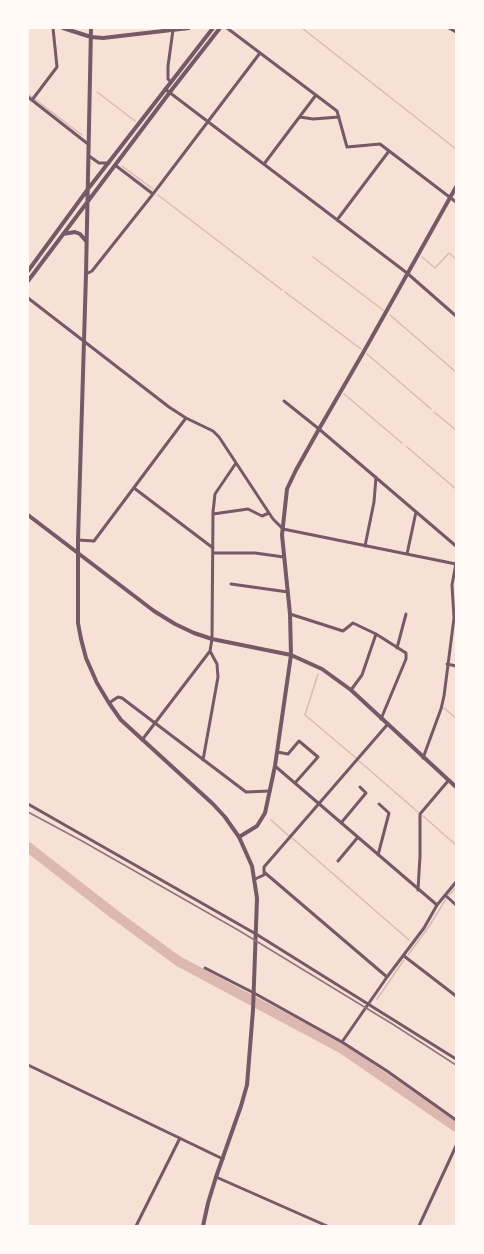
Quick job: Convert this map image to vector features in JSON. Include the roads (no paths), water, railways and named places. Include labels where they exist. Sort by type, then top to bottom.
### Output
[{"type":"street","points":[[32,100],[57,67],[53,28]]},
{"type":"street","points":[[63,28],[91,37],[103,38],[189,28]]},
{"type":"street","points":[[91,28],[87,244],[78,540],[78,623],[81,639],[91,670],[109,703],[122,720],[213,804],[225,817],[239,837],[248,854],[255,879],[257,898],[254,995],[247,1085],[216,1177],[202,1226]]},
{"type":"street","points":[[28,271],[88,189],[213,28]]},
{"type":"street","points":[[28,281],[220,28]]},
{"type":"street","points":[[227,28],[337,111],[347,147],[380,144],[456,202]]},
{"type":"street","points":[[449,28],[456,32]]},
{"type":"street","points":[[171,82],[168,79],[168,66],[173,30]]},
{"type":"street","points":[[86,274],[92,271],[153,194],[260,53]]},
{"type":"street","points":[[166,89],[407,273],[456,316]]},
{"type":"street","points":[[264,164],[316,95]]},
{"type":"street","points":[[28,97],[89,144]]},
{"type":"street","points":[[300,117],[313,119],[339,117]]},
{"type":"street","points":[[337,220],[389,151]]},
{"type":"street","points":[[89,156],[99,163],[109,163]]},
{"type":"street","points":[[115,165],[153,194]]},
{"type":"street","points":[[239,837],[260,823],[265,813],[275,766],[291,655],[290,614],[284,557],[283,529],[288,488],[318,429],[363,354],[456,187]]},
{"type":"street","points":[[63,234],[75,232],[80,234],[87,244]]},
{"type":"street","points":[[28,298],[169,407],[186,418],[213,431],[219,436],[269,513],[283,529],[456,564],[452,585],[454,618],[444,696],[441,709],[423,758]]},
{"type":"street","points":[[284,401],[456,546]]},
{"type":"street","points":[[78,540],[94,541],[186,418]]},
{"type":"street","points":[[142,740],[210,651],[212,638],[212,553],[215,494],[236,463]]},
{"type":"street","points":[[365,546],[374,502],[376,477]]},
{"type":"street","points":[[134,488],[213,548]]},
{"type":"street","points":[[213,514],[248,509],[262,516],[269,513]]},
{"type":"street","points":[[407,554],[416,512]]},
{"type":"street","points":[[28,516],[154,611],[181,627],[194,633],[212,638],[291,655],[322,670],[351,690],[456,787]]},
{"type":"street","points":[[212,553],[255,553],[284,557]]},
{"type":"street","points":[[231,584],[288,592]]},
{"type":"street","points":[[290,614],[343,631],[353,623],[376,634],[406,653],[406,658],[381,719]]},
{"type":"street","points":[[397,648],[406,614]]},
{"type":"street","points":[[351,690],[362,675],[376,634]]},
{"type":"street","points":[[203,760],[218,677],[217,664],[210,651]]},
{"type":"street","points":[[447,664],[456,666]]},
{"type":"street","points":[[109,703],[118,697],[122,698],[246,792],[270,792]]},
{"type":"street","points":[[255,879],[264,875],[264,867],[388,725]]},
{"type":"street","points":[[277,752],[288,754],[299,742],[318,757],[295,783]]},
{"type":"street","points":[[275,766],[437,905]]},
{"type":"street","points":[[418,890],[420,814],[448,781]]},
{"type":"street","points":[[341,823],[366,793],[360,787]]},
{"type":"street","points":[[28,804],[256,934],[456,1059]]},
{"type":"street","points":[[378,854],[389,813],[379,804]]},
{"type":"street","points":[[338,860],[358,838]]},
{"type":"street","points":[[264,872],[387,977]]},
{"type":"street","points":[[342,1042],[370,1004],[387,977],[424,928],[437,905],[456,882]]},
{"type":"street","points":[[445,895],[456,905]]},
{"type":"street","points":[[404,956],[456,996]]},
{"type":"street","points":[[205,968],[342,1042],[387,1071],[456,1120]]},
{"type":"street","points":[[28,1065],[223,1159]]},
{"type":"street","points":[[136,1226],[180,1138]]},
{"type":"street","points":[[419,1226],[456,1146]]},
{"type":"street","points":[[216,1177],[327,1226]]},
{"type":"waterway","points":[[302,28],[456,149]]},
{"type":"waterway","points":[[97,92],[135,121]]},
{"type":"waterway","points":[[28,94],[82,135]]},
{"type":"waterway","points":[[122,166],[153,189]]},
{"type":"waterway","points":[[158,195],[282,290]]},
{"type":"waterway","points":[[422,257],[435,268],[449,253],[456,259]]},
{"type":"waterway","points":[[313,257],[383,310]]},
{"type":"waterway","points":[[285,292],[361,349]]},
{"type":"waterway","points":[[390,315],[456,372]]},
{"type":"waterway","points":[[367,354],[431,409]]},
{"type":"waterway","points":[[344,394],[402,443]]},
{"type":"waterway","points":[[434,412],[456,430]]},
{"type":"waterway","points":[[407,447],[456,489]]},
{"type":"waterway","points":[[318,674],[305,715],[356,758]]},
{"type":"waterway","points":[[444,708],[456,718]]},
{"type":"waterway","points":[[359,761],[418,812]]},
{"type":"waterway","points":[[423,816],[456,845]]},
{"type":"waterway","points":[[271,820],[289,836]]},
{"type":"waterway","points":[[292,838],[409,940]]},
{"type":"waterway","points":[[28,847],[114,914],[178,961],[341,1048],[456,1127]]},
{"type":"waterway","points":[[449,895],[456,887]]},
{"type":"waterway","points":[[408,955],[428,928],[446,899]]},
{"type":"waterway","points":[[377,999],[404,960]]},
{"type":"railway","points":[[28,812],[238,930],[394,1025],[456,1065]]}]
